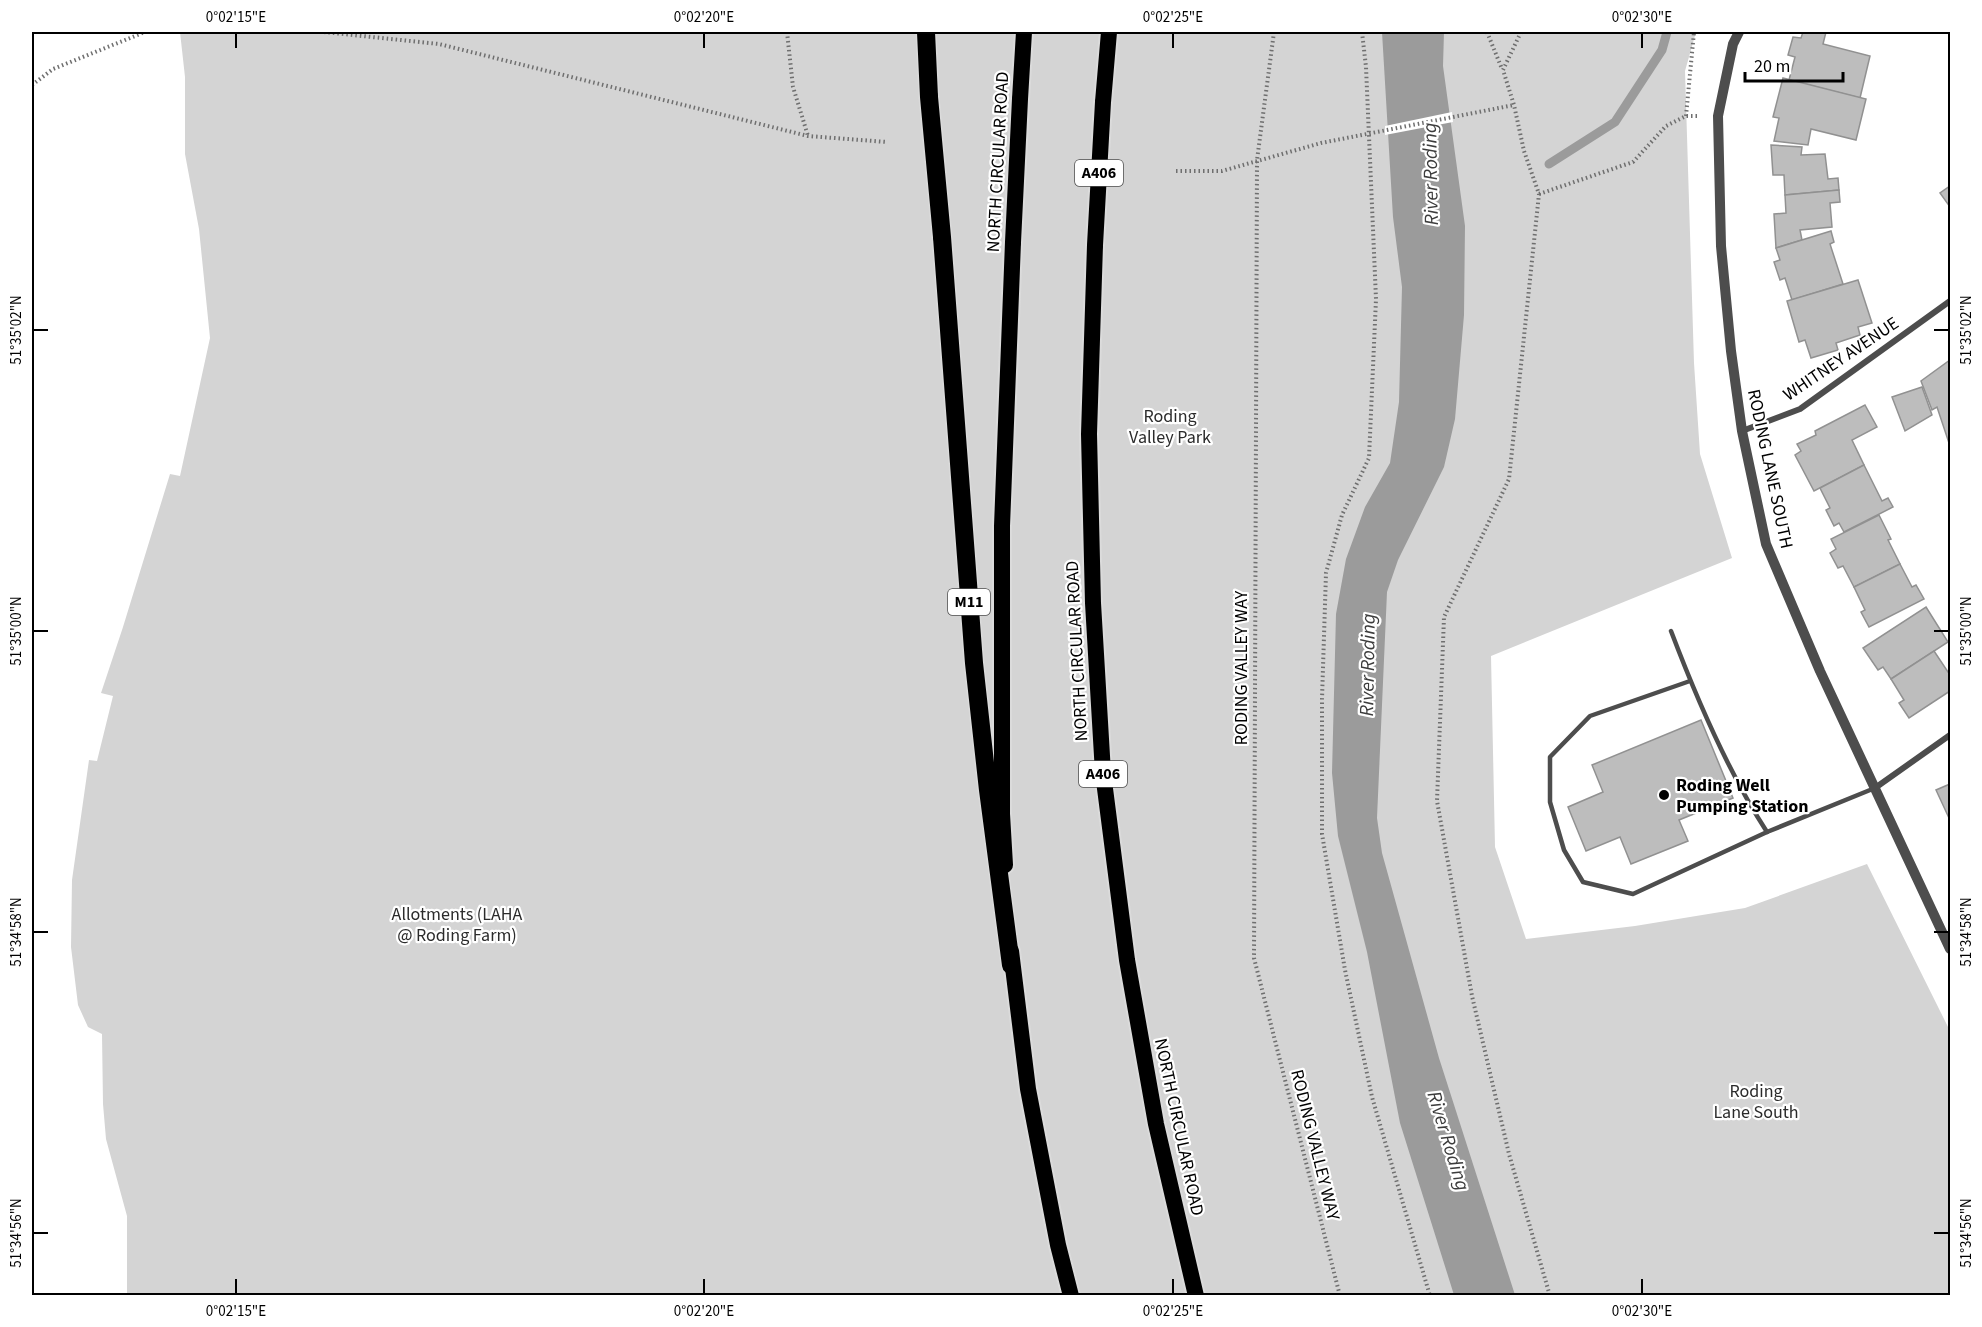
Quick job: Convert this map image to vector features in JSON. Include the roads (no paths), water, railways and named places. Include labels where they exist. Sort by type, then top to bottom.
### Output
[{"type":"highway","name":"M11","points":[[926,32],[929,97],[942,237],[974,663],[1011,965]]},
{"type":"highway","name":"NORTH CIRCULAR ROAD","points":[[1024,32],[1002,526],[1002,814],[1011,965],[1028,1089],[1058,1245],[1071,1296]]},
{"type":"highway","name":"NORTH CIRCULAR ROAD","points":[[1109,32],[1095,244],[1089,434],[1093,603],[1103,773],[1127,960],[1156,1124],[1196,1296]]},
{"type":"street","name":"RODING LANE SOUTH","points":[[1739,32],[1733,44],[1718,116],[1721,246],[1742,431],[1766,543],[1820,671],[1950,949]]},
{"type":"street","name":"WHITNEY AVENUE","points":[[1742,431],[1800,409],[1950,301]]},
{"type":"street","points":[[1875,788],[1950,735]]},
{"type":"lane","points":[[1671,631],[1690,681],[1750,806],[1767,832]]},
{"type":"lane","points":[[1690,681],[1590,716],[1550,757],[1550,802],[1564,849],[1583,882],[1633,894],[1767,832],[1875,788]]},
{"type":"water","name":"River Roding","points":[[1382,32],[1444,32],[1443,66],[1465,226],[1464,315],[1455,419],[1444,467],[1398,560],[1387,592],[1377,818],[1382,853],[1439,1058],[1515,1295],[1454,1295],[1400,1123],[1367,952],[1338,836],[1332,773],[1336,614],[1346,559],[1365,507],[1390,463],[1399,402],[1402,287],[1393,217]]},
{"type":"waterway","points":[[1549,164],[1615,122],[1662,50],[1667,32]]},
{"type":"place","name":"Roding Well Pumping Station","points":[[1664,795]]},
{"type":"park label","name":"Roding Valley Park","points":[[1170,426]]},
{"type":"park label","name":"Allotments (LAHA @ Roding Farm)","points":[[457,924]]},
{"type":"park label","name":"Roding Lane South","points":[[1756,1101]]}]
